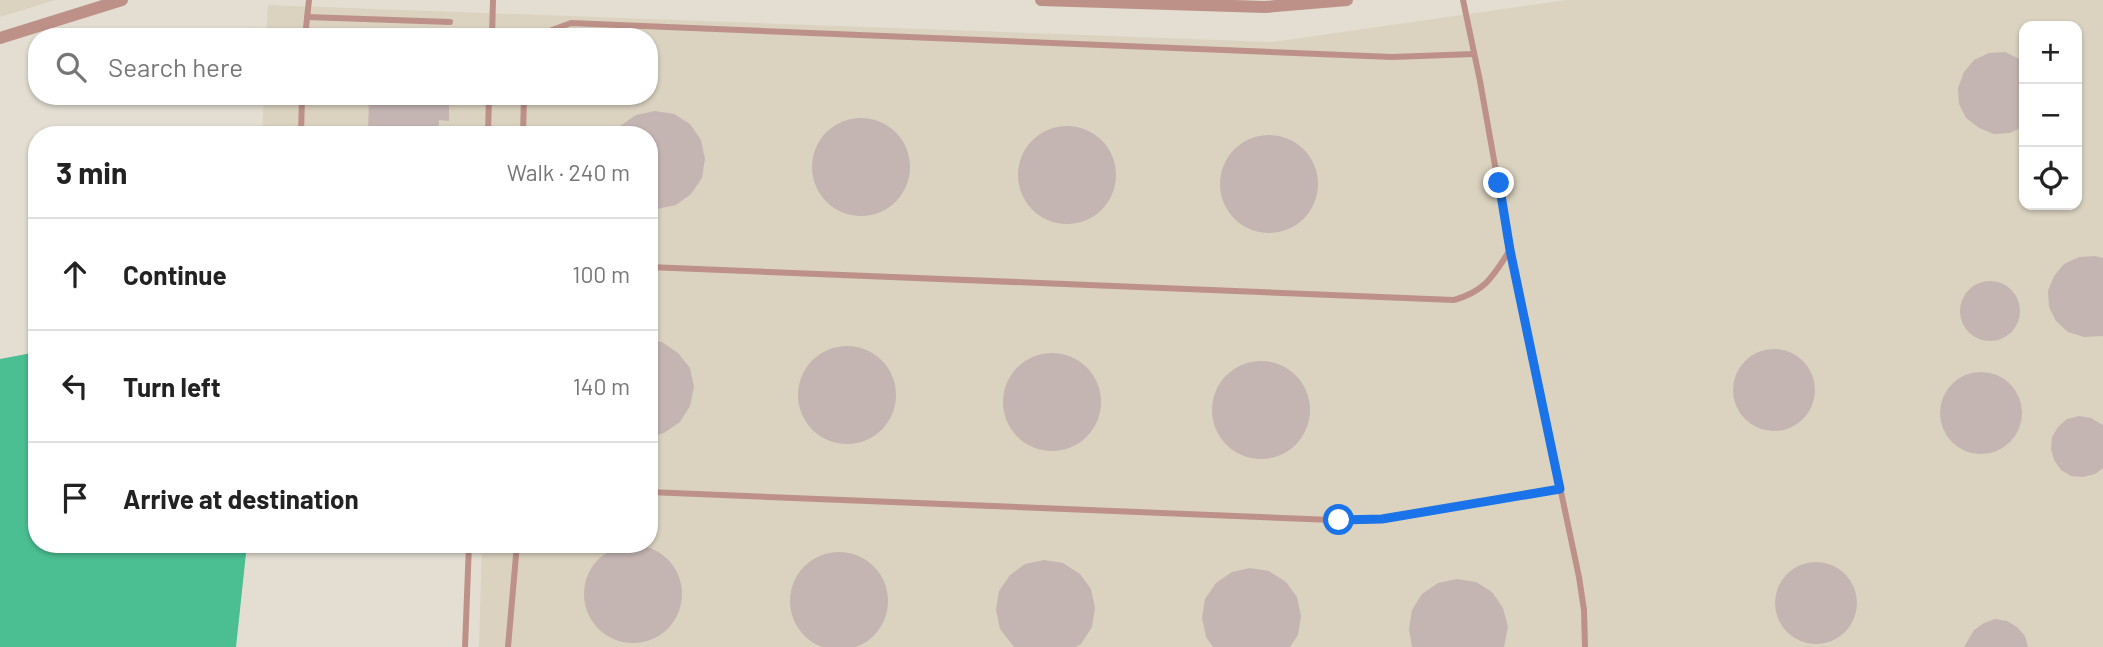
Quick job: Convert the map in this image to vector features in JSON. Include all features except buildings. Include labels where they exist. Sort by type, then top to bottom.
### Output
[{"type":"street","points":[[32,28],[122,0]]},
{"type":"street","points":[[1041,0],[1210,3],[1265,7],[1347,0]]},
{"type":"street","points":[[0,38],[28,29]]},
{"type":"lane","points":[[305,28],[309,0]]},
{"type":"lane","points":[[492,28],[493,0]]},
{"type":"lane","points":[[1462,0],[1584,610],[1585,647]]},
{"type":"lane","points":[[307,16],[450,23]]},
{"type":"lane","points":[[557,28],[571,23],[1392,57],[1474,54]]},
{"type":"lane","points":[[301,126],[302,105]]},
{"type":"lane","points":[[488,126],[489,105]]},
{"type":"lane","points":[[523,126],[524,105]]},
{"type":"lane","points":[[658,267],[1454,300],[1473,295],[1489,282],[1510,250]]},
{"type":"lane","points":[[658,492],[1357,521],[1560,489]]},
{"type":"lane","points":[[465,647],[470,553]]},
{"type":"lane","points":[[508,647],[516,553]]},
{"type":"shaded area","points":[[0,0],[55,0],[0,17]]},
{"type":"shaded area","points":[[1566,0],[2103,0],[2103,647],[479,647],[482,553],[658,553],[658,126],[262,126],[264,105],[658,105],[658,28],[267,28],[268,5],[1273,42]]},
{"type":"green space","points":[[28,354],[28,553],[246,553],[236,647],[0,647],[0,359]]},
{"type":"route","points":[[1339,520],[1382,519],[1560,489],[1510,250],[1499,183]]}]
